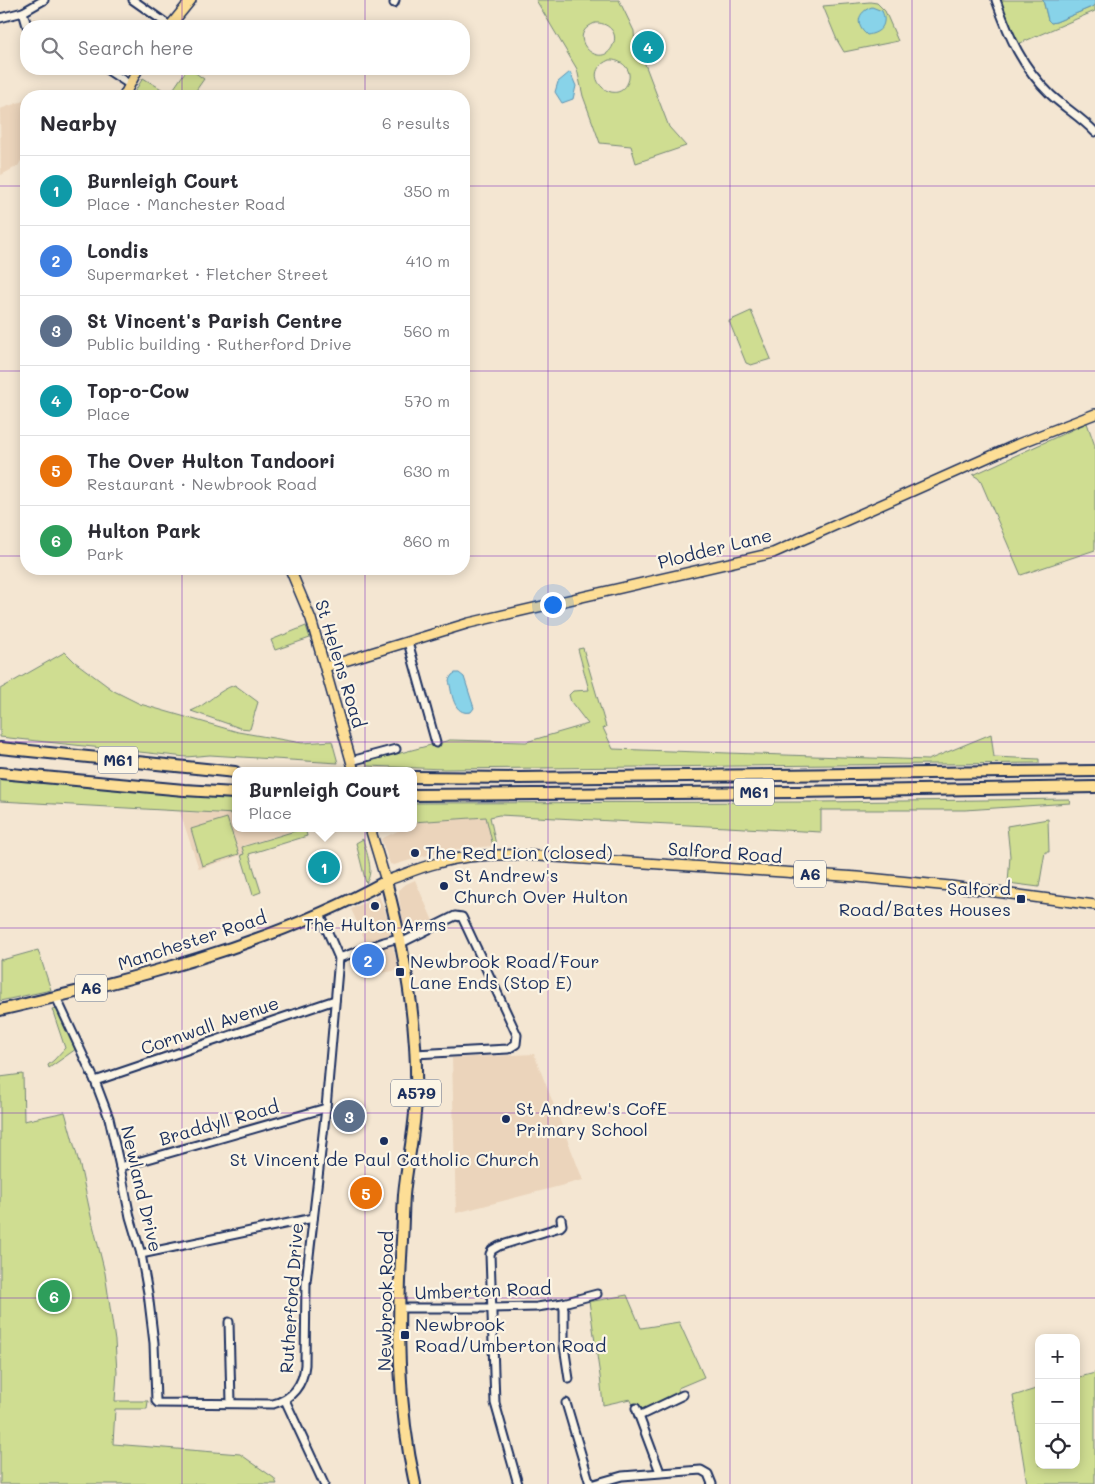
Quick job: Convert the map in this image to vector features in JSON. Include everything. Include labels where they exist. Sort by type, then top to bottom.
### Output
[{"type":"highway","name":"M61","points":[[0,748],[232,772]]},
{"type":"highway","name":"M61","points":[[417,776],[520,778],[1095,771]]},
{"type":"highway","name":"M61","points":[[0,773],[232,793]]},
{"type":"highway","name":"M61","points":[[417,795],[1095,787]]},
{"type":"highway","name":"Manchester Road","points":[[0,1010],[119,981],[188,961],[263,936],[320,914],[386,882]]},
{"type":"highway","name":"Newbrook Road","points":[[386,882],[400,941],[410,996],[416,1054],[416,1110],[404,1194],[400,1308],[402,1408],[415,1484]]},
{"type":"main road","points":[[175,20],[190,0]]},
{"type":"main road","points":[[126,90],[134,75]]},
{"type":"main road","name":"Plodder Lane","points":[[325,667],[503,614],[772,553],[1018,444],[1095,414]]},
{"type":"main road","name":"St Helens Road","points":[[293,575],[311,619],[353,758],[354,767]]},
{"type":"main road","name":"A579","points":[[371,832],[386,882]]},
{"type":"main road","name":"Salford Road","points":[[386,882],[427,866],[450,860],[490,855],[524,855],[858,877],[950,886],[1095,905]]},
{"type":"street","points":[[0,18],[23,12],[44,0]]},
{"type":"street","points":[[133,0],[161,20]]},
{"type":"street","points":[[996,0],[1016,50],[1030,72],[1054,97],[1095,132]]},
{"type":"street","points":[[23,12],[25,20]]},
{"type":"street","points":[[115,75],[129,84]]},
{"type":"street","points":[[408,642],[436,743]]},
{"type":"street","points":[[353,758],[396,749]]},
{"type":"street","name":"Rutherford Drive","points":[[285,1400],[297,1388],[304,1373],[304,1299],[326,1108],[339,958],[320,914]]},
{"type":"street","points":[[339,958],[384,942],[400,941],[454,916],[462,917],[517,1035],[516,1044],[508,1049],[416,1054]]},
{"type":"street","name":"Newland Drive","points":[[56,997],[95,1081],[109,1118],[130,1217],[141,1254],[153,1324],[156,1362],[155,1399],[158,1402],[231,1403]]},
{"type":"street","name":"Cornwall Avenue","points":[[95,1081],[335,1000]]},
{"type":"street","name":"Braddyll Road","points":[[120,1167],[326,1108]]},
{"type":"street","points":[[141,1254],[313,1218]]},
{"type":"street","points":[[518,1484],[495,1403],[490,1254],[498,1246],[560,1227],[562,1224],[561,1219]]},
{"type":"street","name":"Umberton Road","points":[[400,1308],[537,1307],[563,1303],[597,1294]]},
{"type":"street","points":[[563,1303],[564,1346],[571,1376]]},
{"type":"street","points":[[230,1322],[231,1403],[272,1404],[285,1400],[324,1484]]},
{"type":"street","points":[[640,1416],[683,1395]]},
{"type":"street","points":[[566,1403],[592,1484],[622,1476],[701,1470],[708,1474],[712,1484]]},
{"type":"street","points":[[636,1408],[660,1472]]},
{"type":"shaded area","points":[[20,102],[20,163],[18,166],[1,175],[0,109]]},
{"type":"shaded area","points":[[180,812],[232,814],[232,832],[289,832],[242,846],[244,854],[199,869]]},
{"type":"shaded area","points":[[486,817],[493,846],[457,849],[394,865],[390,864],[381,839],[396,832],[417,832],[417,822]]},
{"type":"shaded area","points":[[415,880],[433,921],[405,933],[399,890],[404,885]]},
{"type":"shaded area","points":[[379,896],[386,913],[391,935],[367,945],[351,909]]},
{"type":"shaded area","points":[[392,944],[399,970],[364,976],[359,953]]},
{"type":"shaded area","name":"St Andrew's CofE Primary School","points":[[534,1054],[583,1180],[456,1213],[452,1058]]},
{"type":"green space","points":[[536,0],[619,0],[634,31],[635,47],[640,51],[669,127],[686,146],[636,163],[631,146],[600,143],[583,96],[577,69]],"holes":[[[595,23],[604,24],[613,32],[613,45],[608,53],[594,54],[583,43],[582,36],[586,29]],[[609,60],[622,63],[629,73],[628,82],[622,90],[608,91],[597,80],[596,73],[600,66]]]},
{"type":"green space","points":[[1000,0],[1043,0],[1048,20],[1051,23],[1094,6],[1095,2],[1095,11],[1018,44]]},
{"type":"green space","points":[[877,3],[885,11],[898,41],[844,52],[823,6]]},
{"type":"green space","points":[[183,75],[198,75],[204,79],[196,90],[173,90]]},
{"type":"green space","points":[[143,78],[163,90],[136,90]]},
{"type":"green space","points":[[751,311],[771,359],[751,365],[746,363],[729,321]]},
{"type":"green space","points":[[1087,423],[1095,446],[1095,550],[1021,575],[981,482],[973,475]]},
{"type":"green space","points":[[306,626],[310,638],[275,650],[271,640]]},
{"type":"green space","points":[[583,648],[606,727],[603,728],[613,749],[928,760],[991,734],[994,757],[1039,759],[1039,763],[444,769],[367,766],[366,762],[450,740],[526,742],[588,724],[571,702],[569,695],[573,691],[589,690],[578,649]]},
{"type":"green space","points":[[65,652],[75,662],[114,691],[140,704],[238,732],[302,743],[332,741],[338,763],[210,755],[186,757],[0,737],[0,689]]},
{"type":"green space","points":[[235,685],[258,702],[250,729],[240,728],[191,711],[223,690]]},
{"type":"green space","points":[[0,778],[87,787],[232,797],[232,814],[0,801]]},
{"type":"green space","points":[[1069,799],[1070,803],[965,810],[821,810],[821,832],[499,815],[490,817],[496,845],[493,846],[486,817],[417,822],[417,803]]},
{"type":"green space","points":[[227,818],[239,854],[202,866],[191,829]]},
{"type":"green space","points":[[1048,819],[1049,852],[1045,852],[1039,887],[1008,883],[1010,856],[1007,826]]},
{"type":"green space","points":[[292,832],[306,832],[307,836],[249,854],[261,892],[253,895],[241,855],[244,854],[242,847]]},
{"type":"green space","points":[[363,839],[370,867],[369,878],[366,883],[356,843]]},
{"type":"green space","points":[[38,950],[51,990],[0,1001],[0,959]]},
{"type":"green space","points":[[56,1008],[76,1049],[49,1068],[48,1065],[65,1048],[52,1009]]},
{"type":"green space","points":[[23,1074],[24,1121],[65,1112],[81,1170],[105,1273],[115,1341],[117,1372],[115,1401],[148,1401],[147,1409],[115,1409],[113,1444],[240,1454],[274,1478],[277,1484],[0,1484],[0,1077]]},
{"type":"green space","points":[[627,1295],[641,1328],[679,1322],[704,1377],[678,1388],[679,1393],[646,1409],[642,1409],[638,1405],[634,1406],[630,1399],[603,1405],[589,1301]]},
{"type":"green space","points":[[1095,1373],[1095,1484],[1027,1484],[1013,1396],[1035,1389],[1035,1469],[1080,1469],[1080,1377]]},
{"type":"water","points":[[1043,0],[1095,0],[1094,6],[1051,23],[1048,20]]},
{"type":"water","points":[[872,7],[882,11],[884,24],[876,32],[867,35],[859,23],[859,19],[863,12]]},
{"type":"water","points":[[570,72],[576,86],[573,99],[562,103],[555,92],[558,82]]},
{"type":"water","points":[[455,673],[459,673],[464,677],[474,708],[471,712],[460,711],[454,702],[449,680]]},
{"type":"place","name":"Top-o-Cow","points":[[648,47]]},
{"type":"place","name":"The Red Lion (closed)","points":[[415,853]]},
{"type":"place","name":"Burnleigh Court","points":[[324,867]]},
{"type":"place","name":"St Andrew's Church Over Hulton","points":[[444,886]]},
{"type":"place","name":"Salford Road/Bates Houses","points":[[1021,899]]},
{"type":"place","name":"The Hulton Arms","points":[[375,906]]},
{"type":"place","name":"Londis","points":[[368,960]]},
{"type":"place","name":"Newbrook Road/Four Lane Ends (Stop E)","points":[[400,972]]},
{"type":"place","name":"St Vincent's Parish Centre","points":[[349,1116]]},
{"type":"place","name":"St Andrew's CofE Primary School","points":[[506,1119]]},
{"type":"place","name":"St Vincent de Paul Catholic Church","points":[[384,1141]]},
{"type":"place","name":"The Over Hulton Tandoori","points":[[366,1193]]},
{"type":"place","name":"Hulton Park","points":[[54,1296]]},
{"type":"place","name":"Newbrook Road/Umberton Road","points":[[405,1335]]}]
